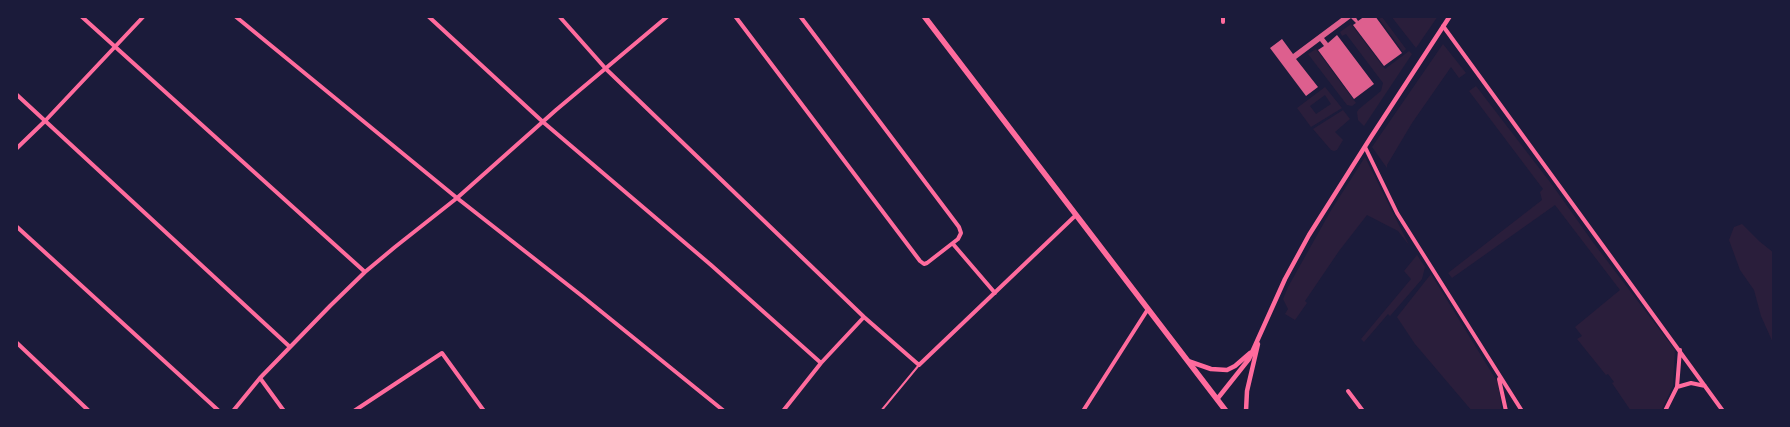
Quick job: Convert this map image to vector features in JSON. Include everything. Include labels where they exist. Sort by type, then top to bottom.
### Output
[{"type":"highway","points":[[924,16],[1218,398],[1226,411]]},
{"type":"street","points":[[80,16],[365,272]]},
{"type":"street","points":[[16,149],[116,48],[144,16]]},
{"type":"street","points":[[235,16],[457,198],[724,411]]},
{"type":"street","points":[[428,16],[543,122],[711,265],[821,363]]},
{"type":"street","points":[[559,16],[606,69],[864,317],[919,365],[1076,215]]},
{"type":"street","points":[[233,411],[260,378],[323,312],[365,272],[457,198],[668,16]]},
{"type":"street","points":[[735,16],[920,261],[927,264],[953,244],[960,236],[959,227],[800,16]]},
{"type":"street","points":[[1223,16],[1223,22]]},
{"type":"street","points":[[1218,398],[1245,365],[1289,271],[1310,235],[1450,16]]},
{"type":"street","points":[[1443,26],[1723,411]]},
{"type":"street","points":[[16,94],[290,347]]},
{"type":"street","points":[[1365,147],[1397,213],[1522,411]]},
{"type":"street","points":[[16,226],[219,411]]},
{"type":"street","points":[[953,244],[995,293]]},
{"type":"street","points":[[1084,411],[1148,309]]},
{"type":"street","points":[[784,411],[821,363],[864,317]]},
{"type":"street","points":[[1246,411],[1247,391],[1261,332]]},
{"type":"street","points":[[16,342],[90,411]]},
{"type":"street","points":[[1188,361],[1211,370],[1227,370],[1240,363],[1254,348]]},
{"type":"street","points":[[1665,411],[1677,386],[1680,350]]},
{"type":"street","points":[[354,411],[442,353],[484,411]]},
{"type":"street","points":[[1499,375],[1506,411]]},
{"type":"street","points":[[260,378],[284,411]]},
{"type":"street","points":[[1677,386],[1691,383],[1705,386]]},
{"type":"street","points":[[1348,391],[1363,411]]},
{"type":"lane","points":[[881,411],[919,365]]},
{"type":"shaded area","points":[[1391,16],[1438,16],[1416,48]]},
{"type":"shaded area","points":[[1382,17],[1406,49],[1403,52],[1379,19]]},
{"type":"shaded area","points":[[1351,24],[1385,69],[1409,51],[1412,54],[1364,126],[1358,120],[1357,112],[1381,91],[1383,83],[1346,34],[1342,36],[1340,32]]},
{"type":"shaded area","points":[[1443,44],[1466,73],[1459,78],[1451,67],[1412,123],[1387,168],[1372,147]]},
{"type":"shaded area","points":[[1316,49],[1356,103],[1352,106],[1347,105],[1308,54]]},
{"type":"shaded area","points":[[1476,86],[1675,350],[1673,386],[1661,411],[1631,411],[1608,374],[1606,375],[1577,339],[1582,336],[1575,327],[1620,290],[1555,205],[1452,278],[1448,273],[1542,200],[1540,192],[1543,189],[1469,91]]},
{"type":"shaded area","points":[[1325,87],[1342,108],[1311,127],[1297,108]],"holes":[[[1325,95],[1331,104],[1316,114],[1310,106]]]},
{"type":"shaded area","points":[[1343,110],[1350,119],[1335,132],[1343,140],[1337,150],[1334,151],[1313,129]]},
{"type":"shaded area","points":[[1365,157],[1409,245],[1398,231],[1367,215],[1339,251],[1305,301],[1307,303],[1295,320],[1285,314],[1288,309],[1283,299],[1288,287],[1330,212]]},
{"type":"shaded area","points":[[1742,224],[1774,253],[1774,345],[1761,316],[1754,290],[1740,270],[1729,240],[1734,227]]},
{"type":"shaded area","points":[[1417,255],[1425,267],[1422,279],[1390,316],[1388,314],[1364,342],[1361,339],[1411,279],[1404,271]]},
{"type":"shaded area","points":[[1431,274],[1498,383],[1502,411],[1472,411],[1415,344],[1397,317]]},
{"type":"building","points":[[1344,16],[1355,16],[1358,21],[1365,16],[1375,16],[1402,53],[1384,66],[1353,25],[1356,23],[1351,18],[1324,38],[1328,43],[1337,35],[1374,84],[1354,99],[1318,50],[1324,46],[1320,41],[1296,59],[1318,87],[1306,96],[1270,48],[1282,39],[1293,54]]}]
